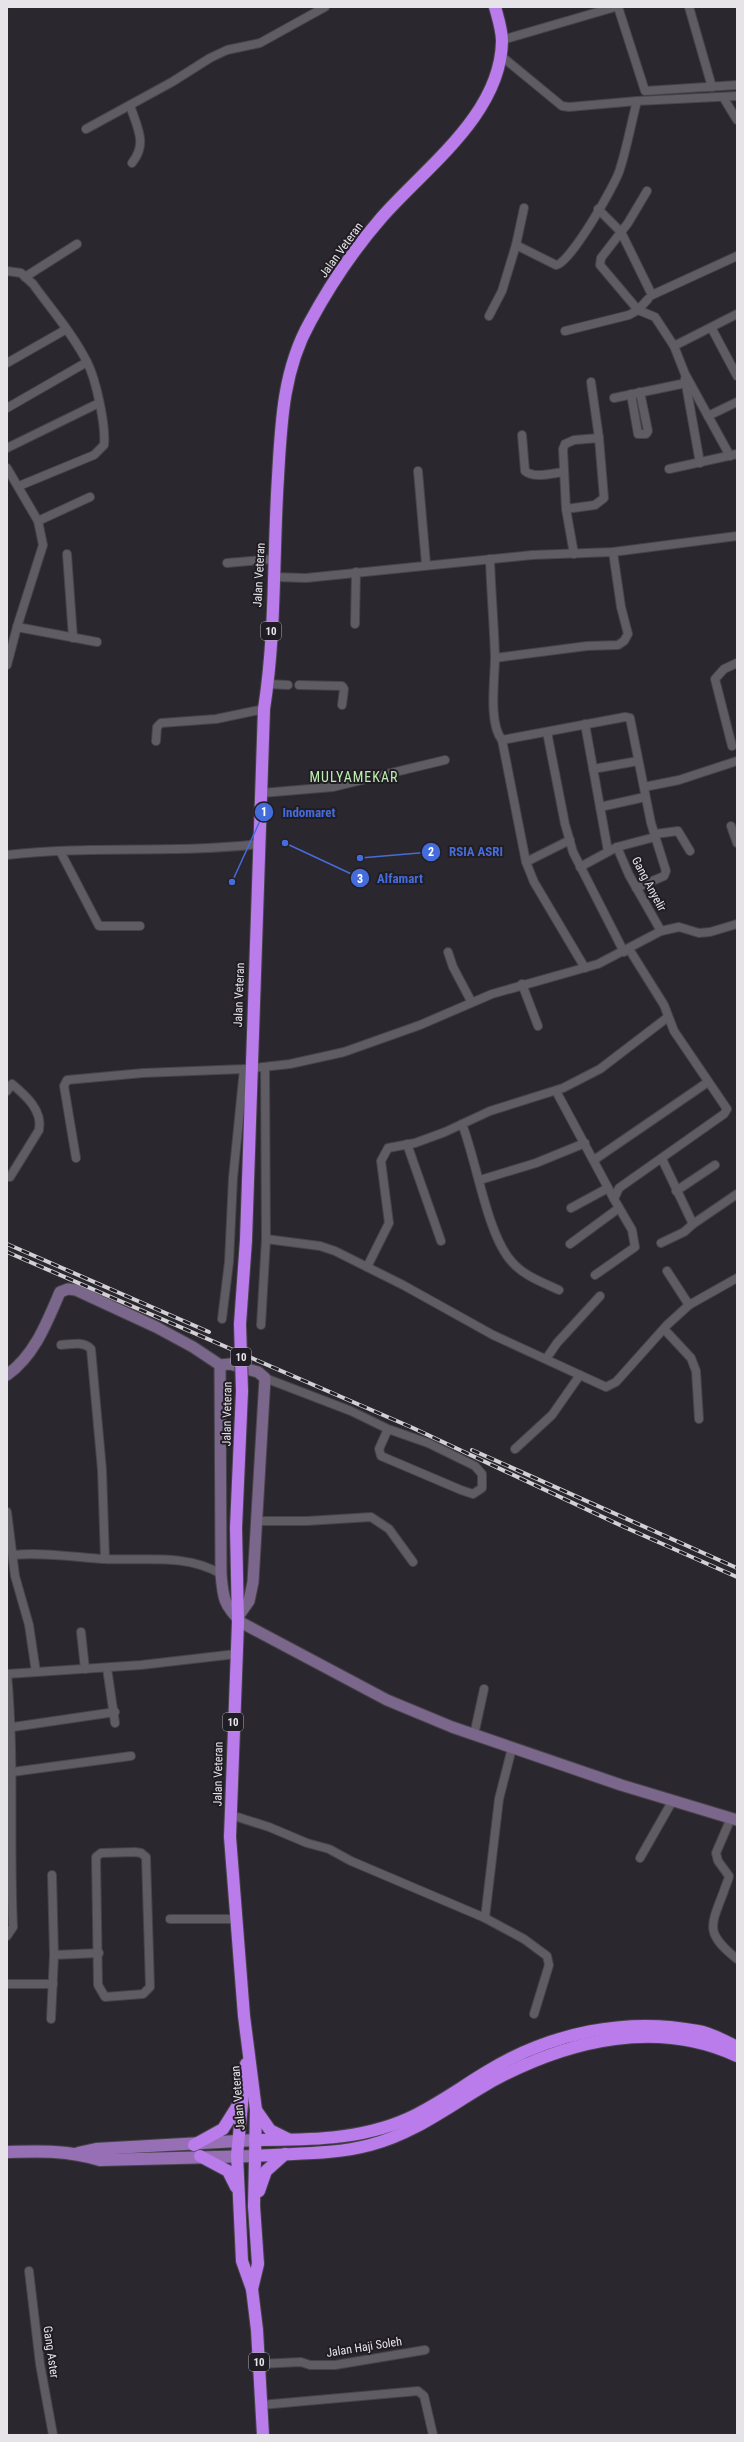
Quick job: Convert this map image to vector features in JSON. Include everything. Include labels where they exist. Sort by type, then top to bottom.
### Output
[{"type":"highway","name":"Jalan Veteran","points":[[256,2140],[256,2110],[248,2053],[230,1855],[237,1618],[236,1528],[242,1391],[240,1324],[246,1240],[248,1069],[262,793],[264,709],[267,684],[283,400],[298,346],[313,317],[355,250],[381,218],[474,118],[488,94],[500,55],[502,40],[495,7]]},
{"type":"highway","points":[[256,2140],[294,2140],[367,2133],[407,2119],[450,2097],[488,2070],[532,2049],[566,2036],[603,2029],[655,2026],[699,2031],[737,2046]]},
{"type":"highway","points":[[255,2156],[286,2153],[326,2152],[370,2145],[412,2129],[495,2080],[533,2061],[564,2049],[608,2039],[652,2037],[698,2041],[737,2056]]},
{"type":"highway","name":"Jalan Veteran","points":[[238,2140],[248,2053]]},
{"type":"highway","points":[[194,2145],[223,2129],[243,2097]]},
{"type":"highway","points":[[256,2110],[270,2130],[280,2137],[294,2140]]},
{"type":"highway","name":"10","points":[[238,2140],[237,2155],[242,2261],[252,2288],[259,2364],[263,2435]]},
{"type":"highway","name":"10","points":[[252,2288],[258,2264],[254,2206],[256,2140]]},
{"type":"highway","points":[[254,2206],[266,2171],[286,2153]]},
{"type":"highway","points":[[200,2156],[228,2171],[233,2177],[239,2195]]},
{"type":"main road","points":[[78,2153],[96,2149],[194,2145],[238,2140],[256,2140]]},
{"type":"main road","points":[[7,2152],[52,2150],[78,2153],[100,2160],[237,2155],[255,2156]]},
{"type":"street","points":[[86,129],[214,56],[227,50],[260,43],[325,7]]},
{"type":"street","points":[[502,40],[617,7],[644,91],[737,85]]},
{"type":"street","points":[[688,7],[712,87]]},
{"type":"street","points":[[500,55],[562,106],[576,108],[637,101],[737,96]]},
{"type":"street","points":[[724,96],[737,120]]},
{"type":"street","points":[[516,246],[560,265],[574,249],[620,170],[637,101]]},
{"type":"street","points":[[130,105],[142,145],[140,154],[132,163]]},
{"type":"street","points":[[647,191],[621,232],[601,258],[600,265],[638,310],[655,317],[674,346],[685,374],[708,416],[733,455],[669,469]]},
{"type":"street","points":[[489,316],[504,284],[516,246],[524,208]]},
{"type":"street","points":[[598,209],[621,232],[652,295],[737,256]]},
{"type":"street","points":[[25,277],[76,244]]},
{"type":"street","points":[[7,271],[21,273],[25,277],[87,362],[99,403],[105,438],[104,445],[100,451],[19,486]]},
{"type":"street","points":[[565,331],[629,315],[638,310],[648,299]]},
{"type":"street","points":[[674,346],[712,329],[737,314]]},
{"type":"street","points":[[712,329],[737,376]]},
{"type":"street","points":[[7,363],[65,330]]},
{"type":"street","points":[[7,408],[87,362]]},
{"type":"street","points":[[685,374],[700,463]]},
{"type":"street","points":[[566,509],[595,505],[604,498],[599,438],[591,382]]},
{"type":"street","points":[[614,398],[686,382]]},
{"type":"street","points":[[631,394],[638,434],[646,434],[648,431],[640,392]]},
{"type":"street","points":[[708,416],[737,402]]},
{"type":"street","points":[[7,448],[99,403]]},
{"type":"street","points":[[522,435],[525,471],[535,475],[564,472]]},
{"type":"street","points":[[574,554],[566,509],[563,449],[565,444],[574,440],[599,438]]},
{"type":"street","points":[[7,468],[19,486],[38,521],[43,536],[42,554],[17,627],[7,665]]},
{"type":"street","points":[[418,471],[426,564]]},
{"type":"street","points":[[38,521],[90,497]]},
{"type":"street","points":[[273,578],[306,578],[426,564],[613,552],[737,536]]},
{"type":"street","points":[[495,658],[587,646],[618,645],[624,641],[628,634],[621,607],[613,552]]},
{"type":"street","points":[[68,554],[73,638]]},
{"type":"street","points":[[227,563],[274,559]]},
{"type":"street","points":[[490,559],[495,658],[494,710],[498,736],[502,740],[526,862],[534,882],[585,968]]},
{"type":"street","points":[[355,624],[356,572]]},
{"type":"street","points":[[17,627],[97,642]]},
{"type":"street","points":[[732,746],[715,679],[724,669],[737,663]]},
{"type":"street","points":[[267,684],[288,685]]},
{"type":"street","points":[[298,685],[342,686],[344,689],[342,705]]},
{"type":"street","points":[[156,741],[157,727],[161,723],[216,719],[264,709]]},
{"type":"street","points":[[502,740],[625,717],[630,718],[645,797],[655,836],[666,869],[666,873],[636,888]]},
{"type":"street","points":[[585,724],[608,851]]},
{"type":"street","points":[[547,732],[565,824],[580,867],[627,950],[664,1005],[674,1031],[725,1107],[726,1112],[662,1159],[630,1179],[619,1188],[614,1199]]},
{"type":"street","points":[[262,793],[333,787],[445,760]]},
{"type":"street","points":[[593,769],[638,761]]},
{"type":"street","points":[[644,788],[679,780],[737,761]]},
{"type":"street","points":[[600,807],[645,797]]},
{"type":"street","points":[[731,826],[737,843]]},
{"type":"street","points":[[580,867],[617,847],[678,831],[690,851]]},
{"type":"street","points":[[526,862],[570,840]]},
{"type":"street","points":[[7,855],[60,851],[217,849],[259,844]]},
{"type":"street","name":"Gang Anyelir","points":[[617,847],[636,888],[661,931]]},
{"type":"street","points":[[60,851],[99,926],[140,926]]},
{"type":"street","points":[[76,1158],[64,1086],[67,1080],[143,1072],[248,1069],[355,1049],[420,1025],[471,1001],[522,984],[585,968],[627,950],[661,931],[679,927],[699,933],[710,932],[737,924]]},
{"type":"street","points":[[448,952],[453,967],[471,1001]]},
{"type":"street","points":[[522,984],[538,1026]]},
{"type":"street","points":[[367,1267],[389,1223],[381,1161],[388,1148],[407,1144],[445,1132],[504,1106],[556,1091],[600,1069],[668,1017]]},
{"type":"street","points":[[261,1324],[266,1239],[265,1067]]},
{"type":"street","points":[[222,1319],[229,1262],[233,1178],[248,1069]]},
{"type":"street","points":[[594,1160],[708,1082]]},
{"type":"street","points":[[9,1084],[33,1105],[40,1125],[39,1130],[10,1177]]},
{"type":"street","points":[[556,1091],[586,1143],[608,1188],[632,1230],[635,1247],[594,1275]]},
{"type":"street","points":[[462,1124],[496,1236],[512,1263],[534,1278],[560,1290]]},
{"type":"street","points":[[480,1180],[536,1163],[586,1143]]},
{"type":"street","points":[[407,1144],[441,1241]]},
{"type":"street","points":[[662,1159],[693,1224]]},
{"type":"street","points":[[676,1191],[715,1165]]},
{"type":"street","points":[[572,1208],[608,1188]]},
{"type":"street","points":[[661,1243],[684,1232],[693,1224],[737,1194]]},
{"type":"street","points":[[570,1244],[619,1208]]},
{"type":"street","points":[[266,1239],[320,1246],[367,1267],[493,1335],[546,1359],[579,1377],[606,1387],[611,1386],[664,1329],[689,1305],[737,1278]]},
{"type":"street","points":[[667,1271],[689,1305]]},
{"type":"street","points":[[7,1375],[28,1356],[45,1327],[60,1292],[68,1289],[76,1290],[156,1326],[193,1347],[220,1365],[230,1364],[258,1372],[264,1378],[351,1411],[388,1429],[428,1443],[475,1466],[482,1474],[482,1488],[474,1494],[461,1490],[381,1456],[378,1449],[388,1429]]},
{"type":"street","points":[[546,1359],[557,1343],[600,1296]]},
{"type":"street","points":[[664,1329],[690,1358],[696,1371],[699,1419]]},
{"type":"street","points":[[61,1345],[88,1345],[91,1349],[102,1470],[105,1559]]},
{"type":"street","points":[[220,1365],[221,1574],[223,1599],[228,1608],[237,1618],[259,1632],[387,1700],[474,1735],[587,1772],[621,1785],[734,1819],[716,1853],[718,1861],[729,1876],[714,1917],[713,1930],[719,1943],[737,1959]]},
{"type":"street","points":[[515,1449],[558,1408],[579,1377]]},
{"type":"street","points":[[237,1618],[250,1601],[258,1521],[264,1378]]},
{"type":"street","points":[[7,1512],[15,1576],[29,1625],[36,1672]]},
{"type":"street","points":[[258,1521],[307,1521],[371,1517],[389,1529],[413,1562]]},
{"type":"street","points":[[12,1555],[36,1554],[105,1559],[144,1558],[197,1563],[206,1565],[221,1574]]},
{"type":"street","points":[[81,1632],[85,1669]]},
{"type":"street","points":[[7,1936],[13,1927],[10,1846],[10,1767],[13,1727],[7,1674],[107,1668],[236,1654]]},
{"type":"street","points":[[107,1668],[115,1712],[115,1723]]},
{"type":"street","points":[[474,1735],[484,1689]]},
{"type":"street","points":[[13,1727],[115,1712]]},
{"type":"street","points":[[485,1918],[499,1799],[512,1748]]},
{"type":"street","points":[[10,1767],[130,1756]]},
{"type":"street","points":[[640,1858],[673,1800]]},
{"type":"street","points":[[231,1815],[269,1826],[307,1843],[329,1849],[351,1861],[485,1918],[524,1939],[547,1956],[549,1965],[534,2014]]},
{"type":"street","points":[[101,1853],[141,1853],[146,1857],[150,1980],[148,1991],[143,1994],[105,1997],[98,1985],[98,1953],[96,1857],[101,1853]]},
{"type":"street","points":[[50,2019],[54,1955],[52,1876]]},
{"type":"street","points":[[170,1919],[235,1919]]},
{"type":"street","points":[[54,1955],[98,1953]]},
{"type":"street","points":[[7,1984],[53,1984]]},
{"type":"street","name":"Gang Aster","points":[[29,2271],[39,2358],[53,2435]]},
{"type":"street","name":"Jalan Haji Soleh","points":[[259,2364],[301,2362],[310,2365],[335,2365],[425,2350]]},
{"type":"street","points":[[261,2405],[418,2391],[424,2396],[433,2435]]},
{"type":"railway","points":[[7,1244],[209,1332]]},
{"type":"railway","points":[[7,1252],[413,1428],[622,1526],[737,1577]]},
{"type":"railway","points":[[472,1450],[737,1568]]},
{"type":"place","name":"Alfamart","points":[[285,843]]},
{"type":"place","name":"RSIA ASRI","points":[[360,858]]},
{"type":"place","name":"Indomaret","points":[[232,882]]},
{"type":"district","name":"MULYAMEKAR","points":[[354,777]]}]
